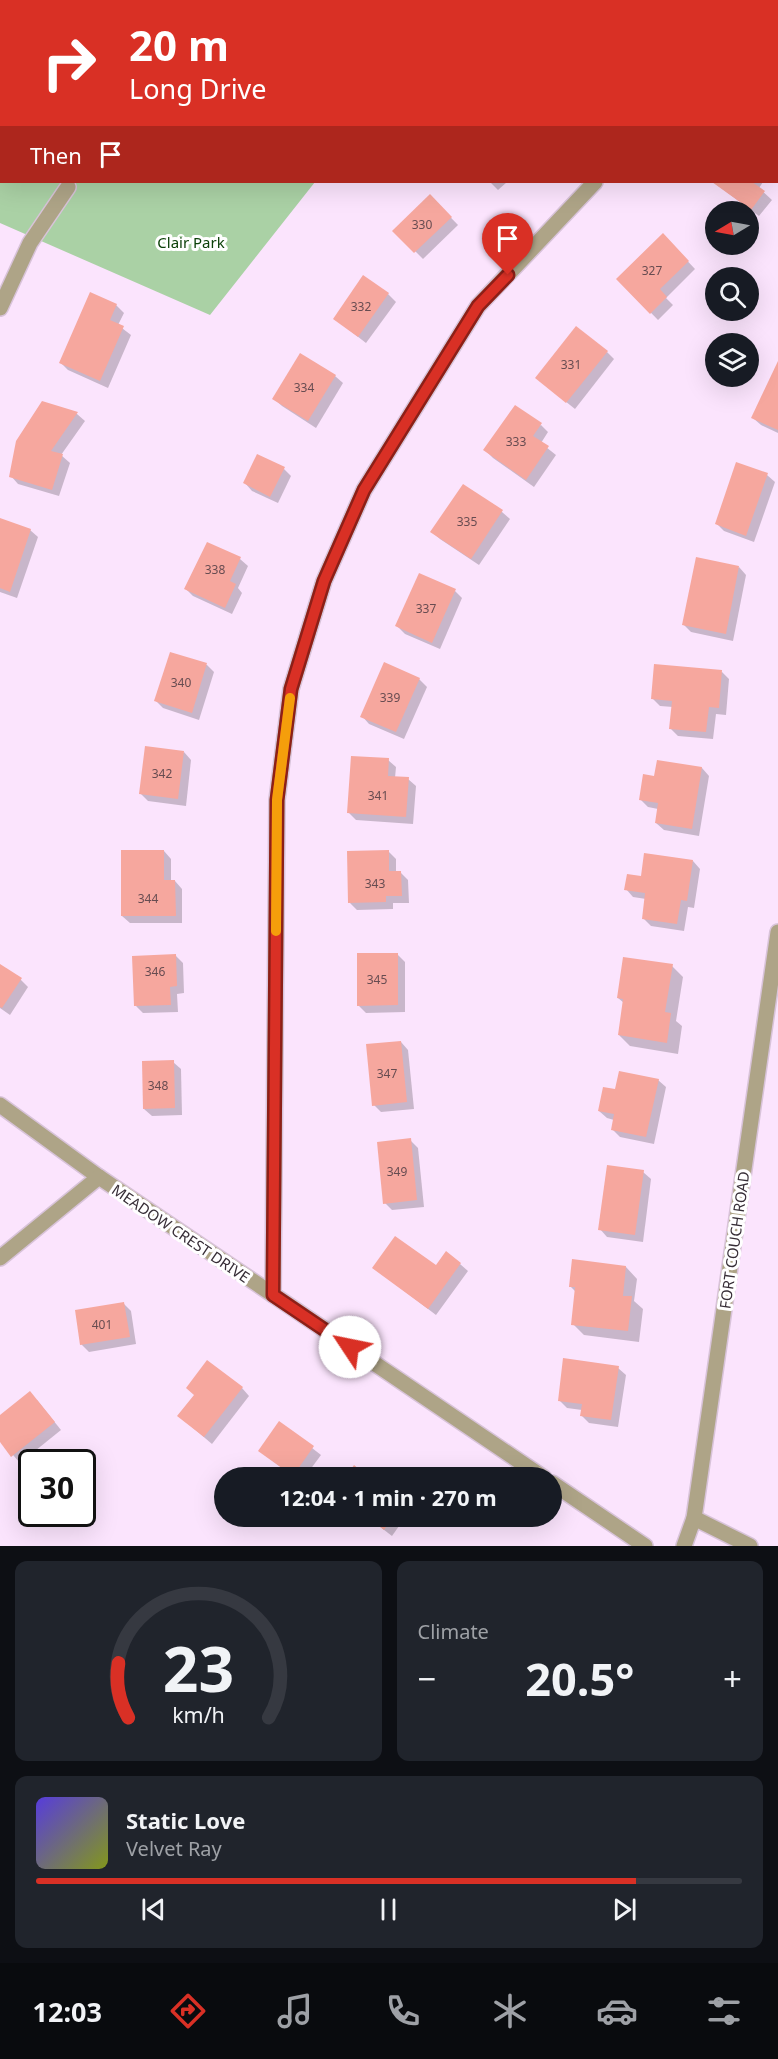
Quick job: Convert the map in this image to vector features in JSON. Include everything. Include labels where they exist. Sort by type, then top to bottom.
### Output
[{"type":"street","points":[[273,1295],[277,800],[291,689],[324,581],[364,490],[478,306],[594,183]]},
{"type":"street","points":[[0,308],[30,243],[68,187]]},
{"type":"street","name":"FORT COUCH ROAD","points":[[684,1546],[694,1518],[778,932]]},
{"type":"street","name":"MEADOW CREST DRIVE","points":[[0,1105],[99,1177],[528,1467]]},
{"type":"street","points":[[0,1258],[99,1177]]},
{"type":"street","points":[[562,1490],[645,1546]]},
{"type":"street","points":[[694,1518],[750,1546]]},
{"type":"green space","name":"Clair Park","points":[[0,183],[314,183],[210,315],[0,223]]},
{"type":"building","points":[[713,183],[753,183],[765,191],[758,201],[738,201]]},
{"type":"building","points":[[430,194],[452,217],[414,253],[392,231]]},
{"type":"building","points":[[663,233],[689,261],[660,289],[667,297],[650,314],[616,279]]},
{"type":"building","points":[[363,275],[389,293],[358,337],[333,319]]},
{"type":"building","points":[[90,292],[117,304],[110,320],[124,326],[100,381],[59,363]]},
{"type":"building","points":[[576,326],[608,351],[566,403],[535,378]]},
{"type":"building","points":[[300,353],[336,375],[308,421],[272,399]]},
{"type":"building","points":[[778,361],[778,430],[751,418]]},
{"type":"building","points":[[42,401],[78,412],[51,451],[63,454],[52,490],[9,477],[16,441]]},
{"type":"building","points":[[515,405],[542,423],[533,436],[549,446],[526,480],[483,450]]},
{"type":"building","points":[[257,454],[285,467],[270,497],[243,483]]},
{"type":"building","points":[[736,462],[768,473],[746,536],[715,524]]},
{"type":"building","points":[[463,484],[503,510],[471,559],[430,532]]},
{"type":"building","points":[[0,518],[31,529],[10,592],[0,588]]},
{"type":"building","points":[[207,542],[241,557],[230,581],[236,584],[225,608],[184,589]]},
{"type":"building","points":[[696,557],[739,566],[726,634],[682,625]]},
{"type":"building","points":[[419,573],[456,589],[432,643],[395,626]]},
{"type":"building","points":[[170,652],[207,663],[192,713],[154,701]]},
{"type":"building","points":[[384,662],[420,678],[396,732],[360,717]]},
{"type":"building","points":[[654,664],[722,670],[719,708],[709,707],[706,732],[669,729],[672,701],[651,699]]},
{"type":"building","points":[[145,746],[184,751],[178,799],[139,794]]},
{"type":"building","points":[[351,756],[389,758],[388,776],[409,777],[406,817],[347,813]]},
{"type":"building","points":[[657,760],[702,767],[692,829],[655,823],[658,803],[639,800],[643,774],[654,776]]},
{"type":"building","points":[[121,850],[164,850],[164,880],[175,880],[176,916],[121,916]]},
{"type":"building","points":[[389,850],[389,871],[401,871],[402,896],[386,896],[386,902],[348,903],[347,851]]},
{"type":"building","points":[[644,853],[693,860],[687,901],[681,900],[677,924],[642,919],[645,893],[624,890],[627,874],[641,876]]},
{"type":"building","points":[[357,953],[398,953],[398,1005],[357,1006]]},
{"type":"building","points":[[176,954],[177,986],[170,987],[171,1005],[134,1006],[132,956]]},
{"type":"building","points":[[623,957],[673,964],[665,1012],[671,1013],[667,1043],[618,1035],[623,999],[617,998]]},
{"type":"building","points":[[0,964],[22,978],[2,1008],[0,1007]]},
{"type":"building","points":[[401,1041],[407,1102],[372,1106],[366,1044]]},
{"type":"building","points":[[174,1060],[175,1108],[143,1109],[142,1061]]},
{"type":"building","points":[[619,1071],[659,1079],[646,1137],[611,1130],[614,1114],[598,1111],[603,1087],[615,1089]]},
{"type":"building","points":[[411,1138],[417,1200],[383,1204],[377,1142]]},
{"type":"building","points":[[607,1165],[644,1170],[635,1235],[598,1230]]},
{"type":"building","points":[[395,1236],[436,1265],[446,1251],[461,1263],[428,1309],[372,1268]]},
{"type":"building","points":[[572,1259],[626,1266],[623,1296],[632,1296],[628,1331],[571,1325],[575,1287],[569,1287]]},
{"type":"building","points":[[124,1302],[130,1337],[80,1345],[75,1310]]},
{"type":"building","points":[[563,1358],[619,1366],[611,1420],[580,1416],[582,1404],[558,1401]]},
{"type":"building","points":[[207,1360],[243,1387],[204,1437],[177,1416],[194,1395],[186,1388]]},
{"type":"building","points":[[30,1391],[55,1422],[21,1449],[18,1449],[11,1457],[0,1442],[0,1415]]},
{"type":"building","points":[[279,1421],[314,1446],[299,1467],[280,1467],[258,1451]]},
{"type":"slow traffic","points":[[276,931],[277,800],[290,698]]},
{"type":"route","points":[[350,1347],[273,1295],[277,800],[291,689],[324,581],[364,490],[478,306],[508,275]]}]
